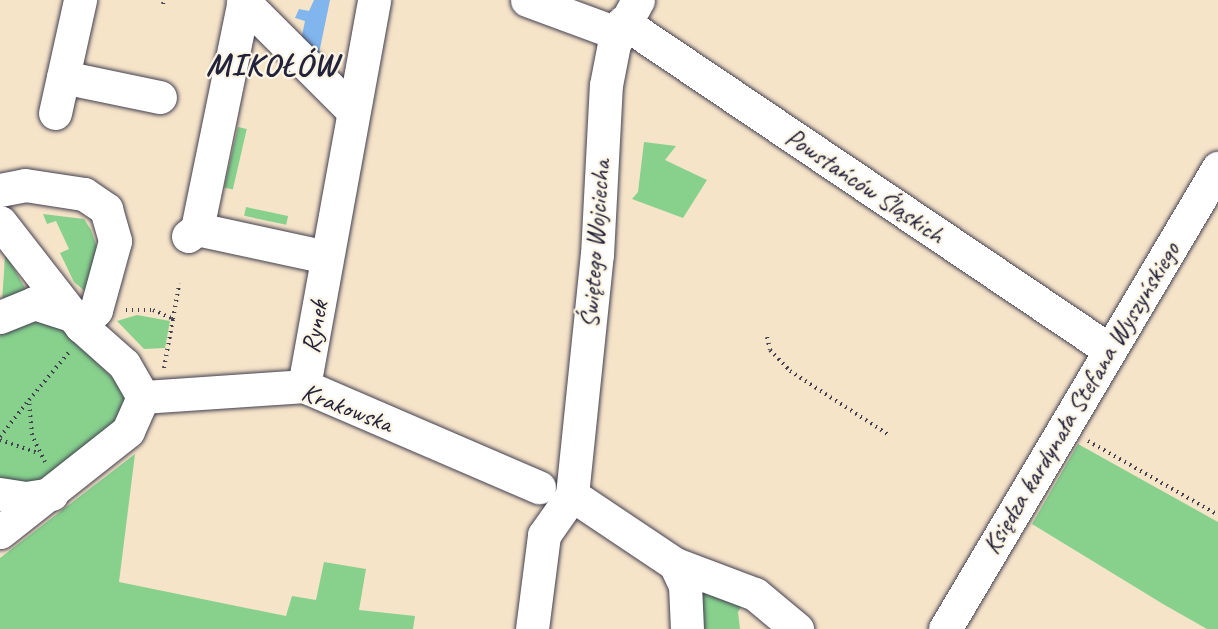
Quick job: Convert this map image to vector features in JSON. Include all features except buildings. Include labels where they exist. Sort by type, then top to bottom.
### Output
[{"type":"street","points":[[55,113],[80,0]]},
{"type":"street","points":[[245,0],[351,108]]},
{"type":"street","points":[[245,0],[193,233],[325,262]]},
{"type":"street","name":"Rynek","points":[[304,386],[351,108],[374,0]]},
{"type":"street","name":"Powstańców Śląskich","points":[[527,0],[621,17],[1108,349]]},
{"type":"street","name":"Świętego Wojciecha","points":[[572,495],[597,255],[602,112],[608,68],[621,17]]},
{"type":"street","points":[[63,77],[160,97]]},
{"type":"street","name":"Księdza kardynała Stefana Wyszyńskiego","points":[[945,629],[1108,349],[1218,168]]},
{"type":"street","points":[[0,190],[25,185],[84,194],[106,209],[115,241],[96,310],[78,328]]},
{"type":"street","points":[[0,222],[78,328]]},
{"type":"street","points":[[0,317],[34,303],[78,328],[124,364],[156,396],[128,431],[26,498],[0,494]]},
{"type":"street","name":"Krakowska","points":[[156,396],[304,386],[539,487]]},
{"type":"street","points":[[0,532],[52,481]]},
{"type":"street","points":[[532,629],[544,535],[572,495],[675,564],[755,594],[797,629]]},
{"type":"street","points":[[675,564],[685,585],[687,629]]},
{"type":"path","points":[[156,396],[164,366],[179,284]]},
{"type":"path","points":[[120,312],[153,310],[173,319]]},
{"type":"path","points":[[38,454],[0,438],[78,328]]},
{"type":"path","points":[[767,337],[770,350],[790,371],[889,435]]},
{"type":"path","points":[[28,400],[38,454],[52,481]]},
{"type":"path","points":[[1076,434],[1218,515]]},
{"type":"green space","points":[[238,127],[247,129],[233,189],[224,187]]},
{"type":"green space","points":[[644,142],[676,146],[665,160],[707,180],[683,218],[632,199],[638,192]]},
{"type":"green space","points":[[246,207],[288,216],[286,225],[244,216]]},
{"type":"green space","points":[[43,214],[84,219],[91,230],[97,247],[87,293],[74,282],[60,253],[69,249],[56,221],[47,224]]},
{"type":"green space","points":[[5,256],[28,293],[2,303]]},
{"type":"green space","points":[[47,315],[123,388],[125,416],[47,484],[0,482],[0,336],[3,330]]},
{"type":"green space","points":[[137,315],[170,321],[165,348],[144,349],[117,321]]},
{"type":"green space","points":[[1078,444],[1218,522],[1218,629],[1207,629],[1032,524]]},
{"type":"green space","points":[[135,454],[119,582],[286,616],[292,596],[316,600],[324,562],[366,569],[359,610],[415,616],[413,629],[0,629],[0,558]]},
{"type":"green space","points":[[696,587],[744,602],[738,612],[740,629],[702,629]]},
{"type":"water","points":[[314,0],[330,0],[316,68],[310,66],[314,48],[300,45],[305,21],[295,18],[299,9],[309,11]]},
{"type":"district","name":"MIKOŁÓW","points":[[272,65]]}]
